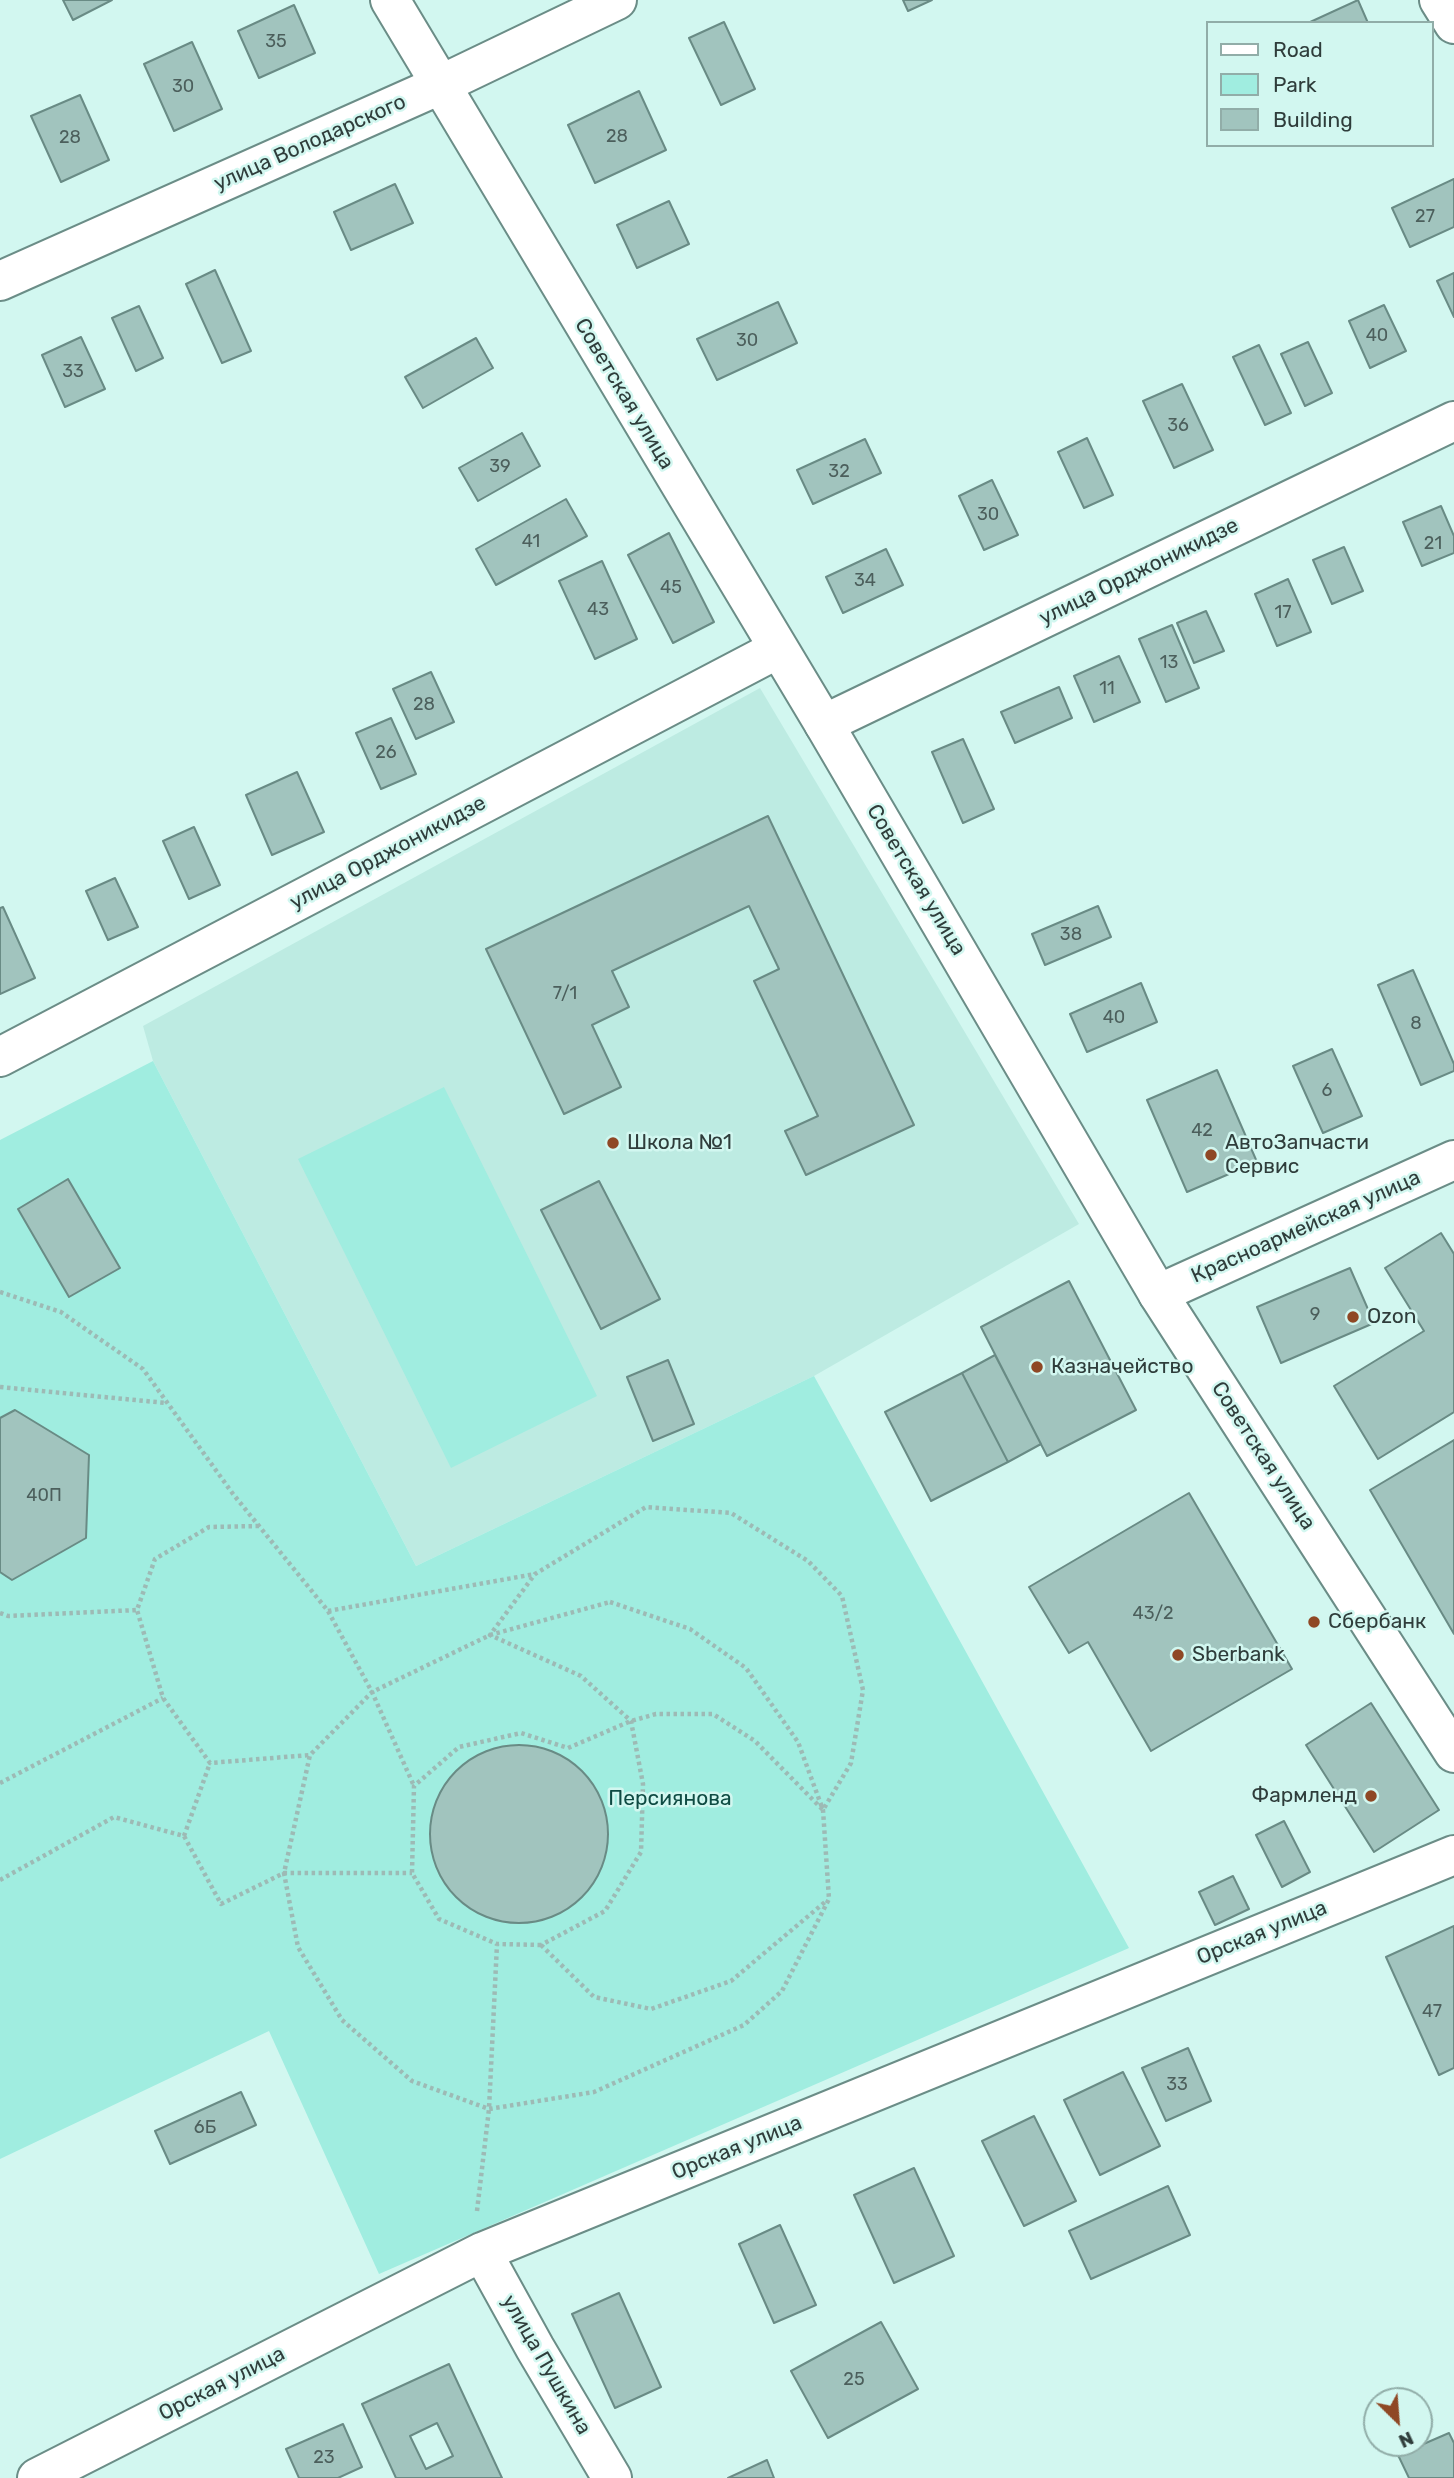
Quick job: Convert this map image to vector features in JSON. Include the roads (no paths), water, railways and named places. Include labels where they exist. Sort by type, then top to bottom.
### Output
[{"type":"street","name":"Советская улица","points":[[390,0],[776,649],[824,724],[1158,1294],[1454,1753]]},
{"type":"street","name":"улица Володарского","points":[[0,281],[440,85],[618,0]]},
{"type":"street","points":[[1439,0],[1454,24]]},
{"type":"street","name":"улица Орджоникидзе","points":[[824,724],[1454,421]]},
{"type":"street","name":"улица Орджоникидзе","points":[[0,1057],[776,649]]},
{"type":"street","name":"Красноармейская улица","points":[[1158,1294],[1454,1160]]},
{"type":"street","name":"Орская улица","points":[[37,2478],[482,2252],[1454,1855]]},
{"type":"street","name":"улица Пушкина","points":[[482,2252],[612,2478]]},
{"type":"place","name":"Школа №1","points":[[613,1143]]},
{"type":"place","name":"АвтоЗапчасти Сервис","points":[[1211,1155]]},
{"type":"place","name":"Ozon","points":[[1353,1317]]},
{"type":"place","name":"Казначейство","points":[[1037,1367]]},
{"type":"place","name":"Сбербанк","points":[[1314,1622]]},
{"type":"place","name":"Sberbank","points":[[1178,1655]]},
{"type":"place","name":"Фармленд","points":[[1371,1796]]},
{"type":"park label","name":"Персиянова","points":[[670,1799]]}]
